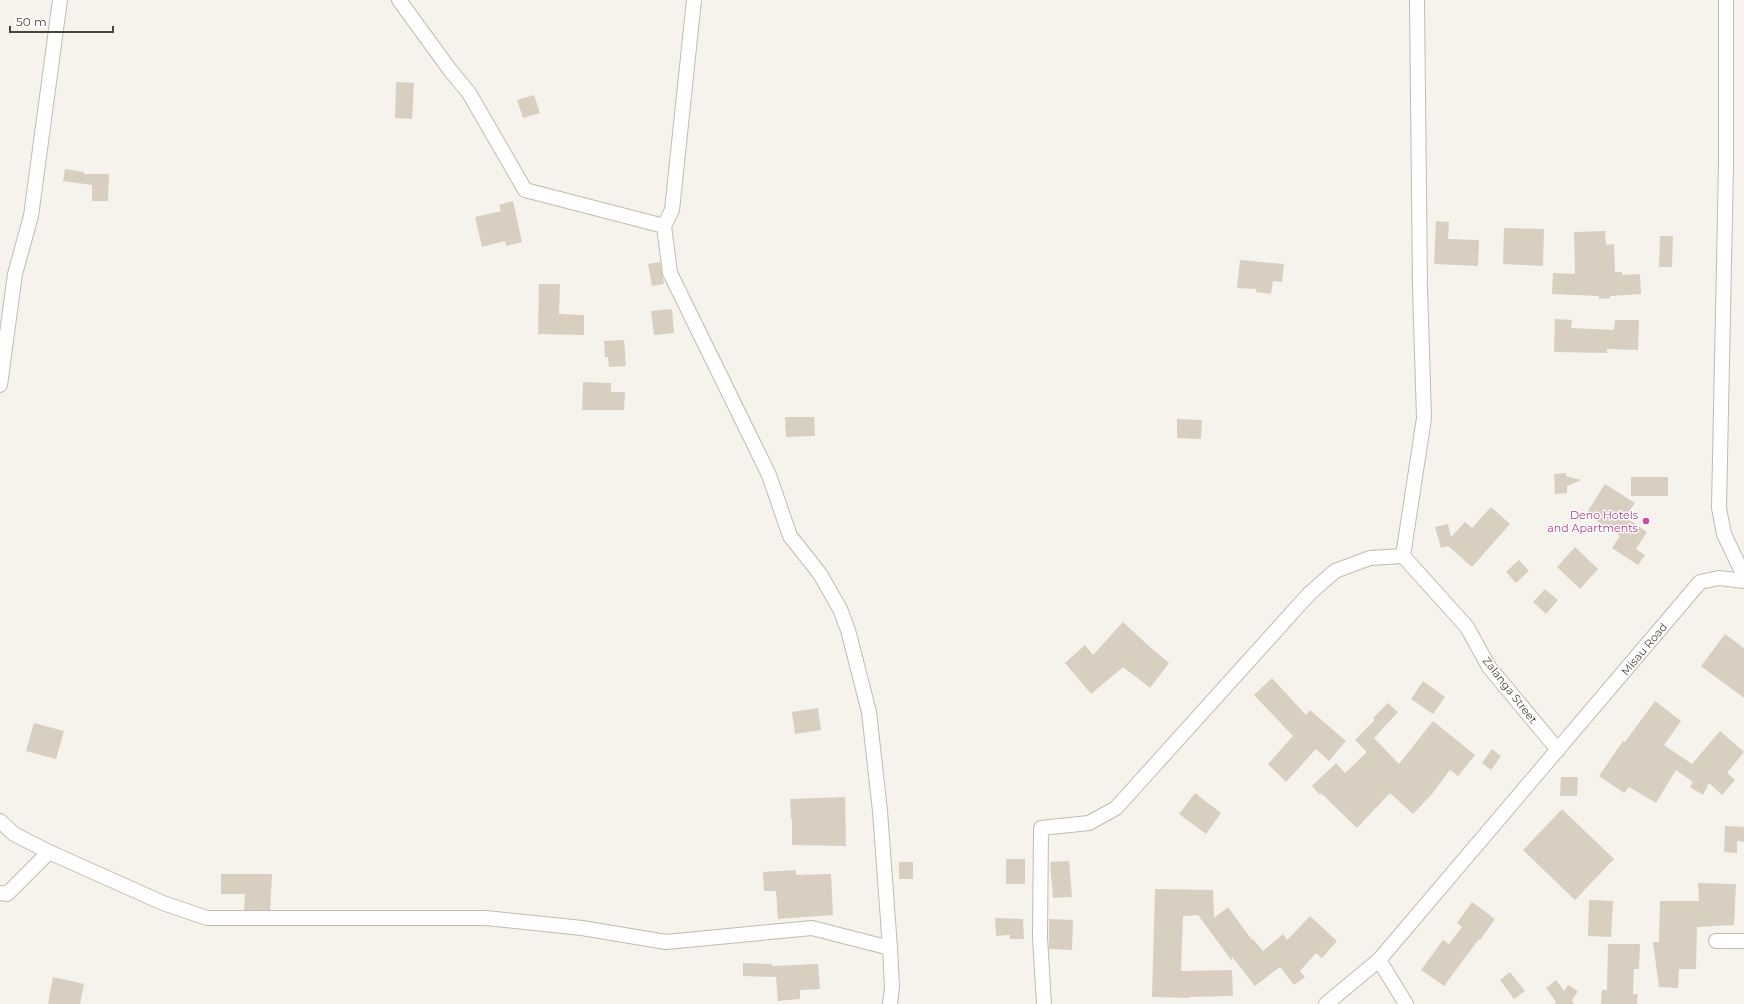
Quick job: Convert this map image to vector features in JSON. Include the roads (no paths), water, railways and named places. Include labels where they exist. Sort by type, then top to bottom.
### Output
[{"type":"street","points":[[0,385],[15,274],[31,216],[60,0]]},
{"type":"street","points":[[398,0],[469,93],[525,190],[664,226]]},
{"type":"street","points":[[694,0],[672,210],[664,226],[670,274],[769,475],[790,536],[820,574],[840,610],[848,630],[869,712],[880,811],[890,948],[892,987],[890,1004]]},
{"type":"street","points":[[1044,1004],[1040,936],[1041,828],[1089,823],[1116,808],[1309,594],[1335,571],[1370,558],[1403,556],[1424,418],[1420,289],[1418,0]]},
{"type":"street","points":[[1726,0],[1726,165],[1719,508],[1724,534],[1744,576]]},
{"type":"street","name":"Zalanga Street","points":[[1403,556],[1467,627],[1488,667],[1558,750]]},
{"type":"street","name":"Misau Road","points":[[1326,1004],[1379,960],[1700,582],[1719,578],[1744,581]]},
{"type":"street","points":[[0,821],[14,834],[49,852],[163,904],[207,918],[486,918],[582,928],[666,942],[812,928],[890,948]]},
{"type":"street","points":[[0,893],[7,894],[16,887],[49,852]]},
{"type":"street","points":[[1716,941],[1744,941]]},
{"type":"street","points":[[1379,960],[1406,1004]]},
{"type":"place","name":"Deno Hotels and Apartments","points":[[1646,521]]}]
